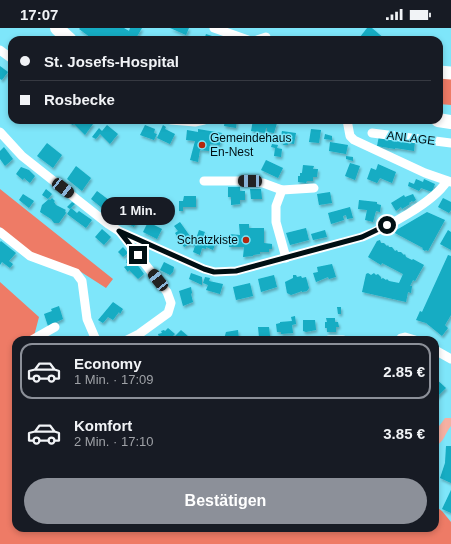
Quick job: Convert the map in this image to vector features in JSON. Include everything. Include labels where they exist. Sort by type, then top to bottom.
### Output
[{"type":"main road","points":[[57,28],[66,36]]},
{"type":"street","points":[[214,28],[237,36]]},
{"type":"street","points":[[0,132],[22,156],[108,224],[119,231],[204,269],[214,272],[236,271],[362,237],[375,232],[423,205],[449,181],[425,173],[354,140],[350,136],[348,124]]},
{"type":"street","name":"ANLAGE","points":[[372,133],[451,143]]},
{"type":"street","points":[[204,181],[250,181],[264,183],[282,190],[314,188]]},
{"type":"street","points":[[282,190],[276,206],[276,222],[286,258]]},
{"type":"street","points":[[119,231],[167,292],[171,303],[168,313],[135,336]]},
{"type":"street","points":[[0,232],[30,256],[76,273],[82,281],[87,319],[94,336]]},
{"type":"street","points":[[39,336],[55,326]]},
{"type":"street","points":[[439,352],[451,359]]},
{"type":"shaded area","points":[[443,78],[451,79],[451,105],[443,104]]},
{"type":"shaded area","points":[[0,189],[113,279],[106,288],[78,270],[31,253],[0,227]]},
{"type":"shaded area","points":[[0,282],[39,317],[34,336],[12,336],[12,532],[439,532],[439,509],[451,522],[451,544],[0,544]]},
{"type":"shaded area","points":[[445,418],[451,418],[451,426],[439,444],[439,426]]},
{"type":"building","points":[[124,28],[129,31],[130,28],[142,28],[137,36],[89,36],[79,29]]},
{"type":"building","points":[[170,28],[189,28],[186,35]]},
{"type":"building","points":[[367,28],[372,28],[381,36],[361,36]]},
{"type":"building","points":[[0,66],[8,72],[2,80],[0,79]]},
{"type":"building","points":[[74,124],[93,124],[85,135]]},
{"type":"building","points":[[224,124],[236,124],[236,128],[224,126]]},
{"type":"building","points":[[252,124],[277,124],[274,133],[267,132],[267,128],[265,133],[251,131]]},
{"type":"building","points":[[107,125],[118,134],[110,144],[100,134],[96,139],[92,137],[99,128],[102,131]]},
{"type":"building","points":[[145,125],[155,129],[154,133],[157,134],[154,140],[140,135]]},
{"type":"building","points":[[163,125],[166,127],[165,129],[175,134],[170,144],[157,138]]},
{"type":"building","name":"Gemeindehaus En-Nest","points":[[198,129],[222,133],[220,145],[210,144],[211,146],[209,151],[200,150],[198,162],[190,160],[195,141],[186,140],[187,130],[198,132]]},
{"type":"building","points":[[311,129],[321,130],[319,143],[309,142]]},
{"type":"building","points":[[282,131],[296,133],[294,144],[288,143],[288,145],[283,145],[284,143],[280,142]]},
{"type":"building","points":[[325,134],[332,136],[332,140],[324,139]]},
{"type":"building","points":[[379,136],[397,139],[396,141],[400,142],[400,139],[415,141],[414,151],[377,146]]},
{"type":"building","points":[[330,142],[348,145],[346,154],[329,151]]},
{"type":"building","points":[[47,143],[62,155],[53,168],[37,156]]},
{"type":"building","points":[[272,144],[278,145],[277,148],[282,149],[281,157],[274,156],[275,148],[271,147]]},
{"type":"building","points":[[4,147],[13,159],[5,166],[0,159],[0,151]]},
{"type":"building","points":[[346,156],[353,157],[353,161],[346,159]]},
{"type":"building","points":[[266,160],[283,168],[278,178],[261,170]]},
{"type":"building","points":[[350,163],[360,166],[355,180],[345,176]]},
{"type":"building","points":[[378,164],[396,172],[392,183],[380,178],[377,183],[367,179],[371,168],[376,170]]},
{"type":"building","points":[[303,165],[314,166],[313,169],[318,169],[317,177],[313,177],[313,181],[307,181],[306,183],[298,182],[298,176],[302,173]]},
{"type":"building","points":[[76,166],[91,178],[82,191],[67,179]]},
{"type":"building","points":[[21,167],[29,170],[35,176],[30,183],[24,178],[23,180],[16,174]]},
{"type":"building","points":[[416,179],[423,182],[424,179],[435,184],[432,192],[421,188],[419,191],[408,186],[409,182],[414,184]]},
{"type":"building","points":[[228,187],[240,187],[240,191],[245,191],[245,200],[240,200],[240,204],[231,205],[231,197],[228,197]]},
{"type":"building","points":[[46,189],[52,194],[48,199],[42,195]]},
{"type":"building","points":[[250,189],[261,189],[262,199],[251,199]]},
{"type":"building","points":[[97,191],[109,200],[106,205],[111,209],[113,207],[117,210],[112,216],[91,199]]},
{"type":"building","points":[[330,192],[332,203],[319,205],[317,194]]},
{"type":"building","points":[[23,194],[34,201],[29,208],[19,200]]},
{"type":"building","points":[[413,194],[416,200],[396,211],[391,203],[404,195],[405,197]]},
{"type":"building","points":[[184,196],[196,196],[196,207],[183,207],[183,211],[179,211],[179,201],[183,201]]},
{"type":"building","points":[[52,198],[56,205],[66,210],[66,213],[59,223],[54,223],[51,219],[40,212],[42,205]]},
{"type":"building","points":[[443,198],[451,202],[451,210],[449,213],[438,207]]},
{"type":"building","points":[[359,200],[377,202],[377,204],[381,205],[380,212],[376,211],[373,222],[365,220],[367,210],[358,209]]},
{"type":"building","points":[[72,202],[75,204],[70,209],[67,207]]},
{"type":"building","points":[[350,207],[353,218],[347,219],[346,215],[343,216],[344,220],[331,224],[328,213]]},
{"type":"building","points":[[71,208],[77,213],[79,211],[92,220],[86,228],[67,214]]},
{"type":"building","points":[[123,210],[135,216],[133,219],[137,221],[134,227],[119,219]]},
{"type":"building","points":[[427,212],[445,220],[428,251],[425,251],[422,249],[423,248],[393,232]]},
{"type":"building","points":[[148,222],[162,229],[157,239],[143,232]]},
{"type":"building","points":[[180,222],[192,239],[191,241],[195,242],[199,230],[205,232],[204,234],[217,239],[213,250],[206,247],[206,249],[202,248],[200,255],[193,252],[195,246],[190,244],[184,247],[175,233],[178,231],[174,226]]},
{"type":"building","name":"Schatzkiste","points":[[239,224],[249,224],[249,228],[264,228],[264,243],[272,244],[272,249],[269,249],[269,252],[260,252],[260,254],[243,257],[244,247],[229,247],[229,234],[240,235]]},
{"type":"building","points":[[306,228],[309,240],[290,245],[286,233]]},
{"type":"building","points":[[102,229],[111,237],[104,245],[95,237]]},
{"type":"building","points":[[325,230],[327,237],[313,240],[311,234]]},
{"type":"building","points":[[448,230],[451,232],[451,250],[440,244]]},
{"type":"building","points":[[380,240],[381,243],[392,247],[395,251],[397,250],[404,255],[405,254],[406,257],[424,265],[415,281],[413,280],[410,286],[412,286],[411,293],[408,292],[406,302],[362,292],[366,274],[368,273],[371,275],[374,273],[376,275],[378,274],[381,279],[383,278],[399,283],[403,274],[382,263],[381,265],[368,257],[377,241]]},
{"type":"building","points":[[1,241],[16,253],[9,261],[13,264],[10,268],[2,262],[0,265]]},
{"type":"building","points":[[123,247],[128,253],[123,257],[118,252]]},
{"type":"building","points":[[448,255],[451,256],[451,315],[445,325],[448,328],[442,336],[426,323],[416,320],[420,311],[422,312]]},
{"type":"building","points":[[131,256],[144,274],[138,279],[124,267],[128,265],[126,260]]},
{"type":"building","points":[[164,262],[174,267],[173,272],[170,275],[160,270]]},
{"type":"building","points":[[332,264],[336,277],[329,279],[328,277],[316,282],[313,273],[318,272],[317,267]]},
{"type":"building","points":[[191,273],[202,277],[202,285],[189,279]]},
{"type":"building","points":[[274,275],[277,287],[261,292],[258,279]]},
{"type":"building","points":[[293,275],[296,275],[297,277],[301,276],[302,278],[306,277],[309,288],[307,291],[302,291],[291,295],[287,293],[285,282],[293,278]]},
{"type":"building","points":[[205,277],[210,278],[209,281],[223,284],[220,294],[206,290],[208,285],[203,283]]},
{"type":"building","points":[[250,283],[253,296],[236,300],[233,287]]},
{"type":"building","points":[[191,287],[193,302],[183,306],[179,291]]},
{"type":"building","points":[[113,302],[123,309],[120,314],[119,312],[113,320],[108,317],[103,323],[98,320]]},
{"type":"building","points":[[59,306],[63,319],[48,326],[44,314]]},
{"type":"building","points":[[337,307],[341,307],[341,314],[338,314]]},
{"type":"building","points":[[295,316],[296,324],[292,325],[293,333],[281,334],[281,332],[277,332],[276,324],[280,322],[292,321],[291,317]]},
{"type":"building","points":[[326,318],[335,318],[335,322],[338,322],[339,327],[336,327],[336,332],[327,332],[327,328],[325,328],[325,322],[327,322]]},
{"type":"building","points":[[303,320],[315,320],[316,330],[306,332],[303,331]]},
{"type":"building","points":[[258,327],[269,327],[270,336],[259,336]]},
{"type":"building","points":[[168,328],[175,334],[173,336],[159,336],[158,334],[162,333],[161,331],[165,331]]},
{"type":"building","points":[[181,330],[188,336],[175,336]]},
{"type":"building","points":[[238,330],[239,336],[225,336],[226,332]]},
{"type":"building","points":[[439,382],[446,388],[439,395]]},
{"type":"building","points":[[446,446],[451,446],[451,483],[440,478],[445,463]]},
{"type":"building","points":[[451,490],[451,513],[442,509]]},
{"type":"place","name":"Gemeindehaus En-Nest","points":[[202,145]]},
{"type":"place","name":"Schatzkiste","points":[[246,240]]},
{"type":"route","points":[[138,255],[119,231],[204,269],[214,272],[226,272],[248,268],[362,237],[387,225]]}]
